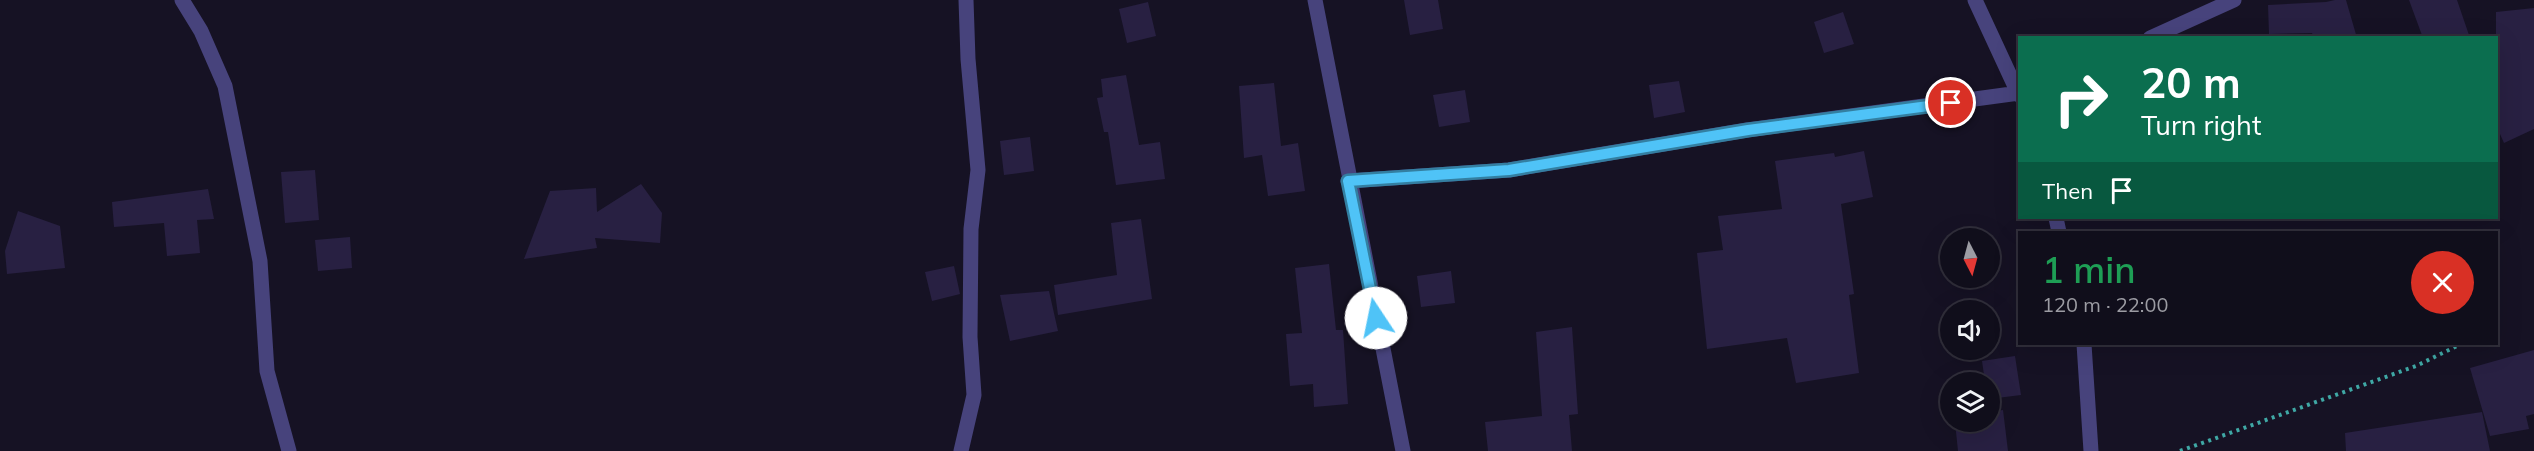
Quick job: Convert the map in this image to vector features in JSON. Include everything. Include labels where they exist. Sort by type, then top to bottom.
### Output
[{"type":"street","points":[[182,0],[201,31],[225,86],[260,261],[267,371],[289,451]]},
{"type":"street","points":[[961,451],[974,395],[970,337],[971,229],[978,170],[968,59],[966,0]]},
{"type":"street","points":[[1315,0],[1348,181],[1403,451]]},
{"type":"street","points":[[1975,0],[2018,92]]},
{"type":"street","points":[[2154,36],[2234,0]]},
{"type":"street","points":[[1348,181],[1509,170],[1748,130],[2018,94]]},
{"type":"street","points":[[2084,345],[2091,451]]},
{"type":"path","points":[[2180,451],[2416,366],[2459,345]]},
{"type":"building","points":[[1404,0],[1438,0],[1443,29],[1410,35]]},
{"type":"building","points":[[2346,0],[2356,36],[2313,36],[2312,33],[2269,34],[2268,5]]},
{"type":"building","points":[[2409,0],[2457,0],[2469,36],[2422,36]]},
{"type":"building","points":[[1148,2],[1156,36],[1127,43],[1119,9]]},
{"type":"building","points":[[2534,8],[2534,129],[2504,143],[2498,130],[2496,12]]},
{"type":"building","points":[[1843,12],[1854,44],[1824,53],[1814,22]]},
{"type":"building","points":[[1126,75],[1139,145],[1160,142],[1165,179],[1116,185],[1108,132],[1104,132],[1097,98],[1103,97],[1101,79]]},
{"type":"building","points":[[1679,81],[1685,112],[1654,118],[1649,85]]},
{"type":"building","points":[[1274,83],[1281,146],[1298,143],[1305,191],[1268,196],[1262,155],[1244,158],[1239,86]]},
{"type":"building","points":[[1465,90],[1470,122],[1439,127],[1433,95]]},
{"type":"building","points":[[1030,137],[1034,171],[1004,175],[1000,141]]},
{"type":"building","points":[[1864,151],[1873,197],[1841,204],[1854,294],[1849,295],[1859,373],[1796,383],[1787,338],[1707,349],[1697,253],[1723,250],[1718,216],[1782,209],[1775,161],[1834,153],[1835,157]]},
{"type":"building","points":[[315,170],[319,220],[285,223],[281,172]]},
{"type":"building","points":[[641,184],[662,213],[660,243],[595,238],[597,248],[524,259],[550,191],[596,188],[597,212]]},
{"type":"building","points":[[208,189],[214,219],[197,220],[200,253],[167,256],[164,223],[114,227],[112,202]]},
{"type":"building","points":[[18,211],[60,226],[65,268],[7,274],[5,251]]},
{"type":"building","points":[[1141,219],[1152,299],[1058,315],[1054,285],[1117,275],[1111,223]]},
{"type":"building","points":[[350,237],[352,268],[318,271],[315,240]]},
{"type":"building","points":[[1329,264],[1336,330],[1343,330],[1348,404],[1314,407],[1313,384],[1290,386],[1286,334],[1302,333],[1295,268]]},
{"type":"building","points":[[954,266],[960,294],[932,301],[925,272]]},
{"type":"building","points":[[1451,271],[1455,303],[1421,307],[1417,276]]},
{"type":"building","points":[[1049,291],[1058,331],[1010,341],[1000,295]]},
{"type":"building","points":[[1572,327],[1578,414],[1569,415],[1572,451],[1488,451],[1485,422],[1542,416],[1536,332]]},
{"type":"building","points":[[2534,350],[2534,414],[2526,416],[2529,429],[2490,436],[2470,368]]},
{"type":"building","points":[[2015,356],[2021,395],[2000,398],[2000,372],[1984,372],[1982,361]]},
{"type":"building","points":[[2000,410],[2003,410],[2008,451],[1958,451],[1956,432],[2000,432]]},
{"type":"building","points":[[2482,412],[2490,451],[2346,451],[2345,433]]},
{"type":"route","points":[[1376,318],[1348,181],[1509,170],[1748,130],[1951,103]]}]
